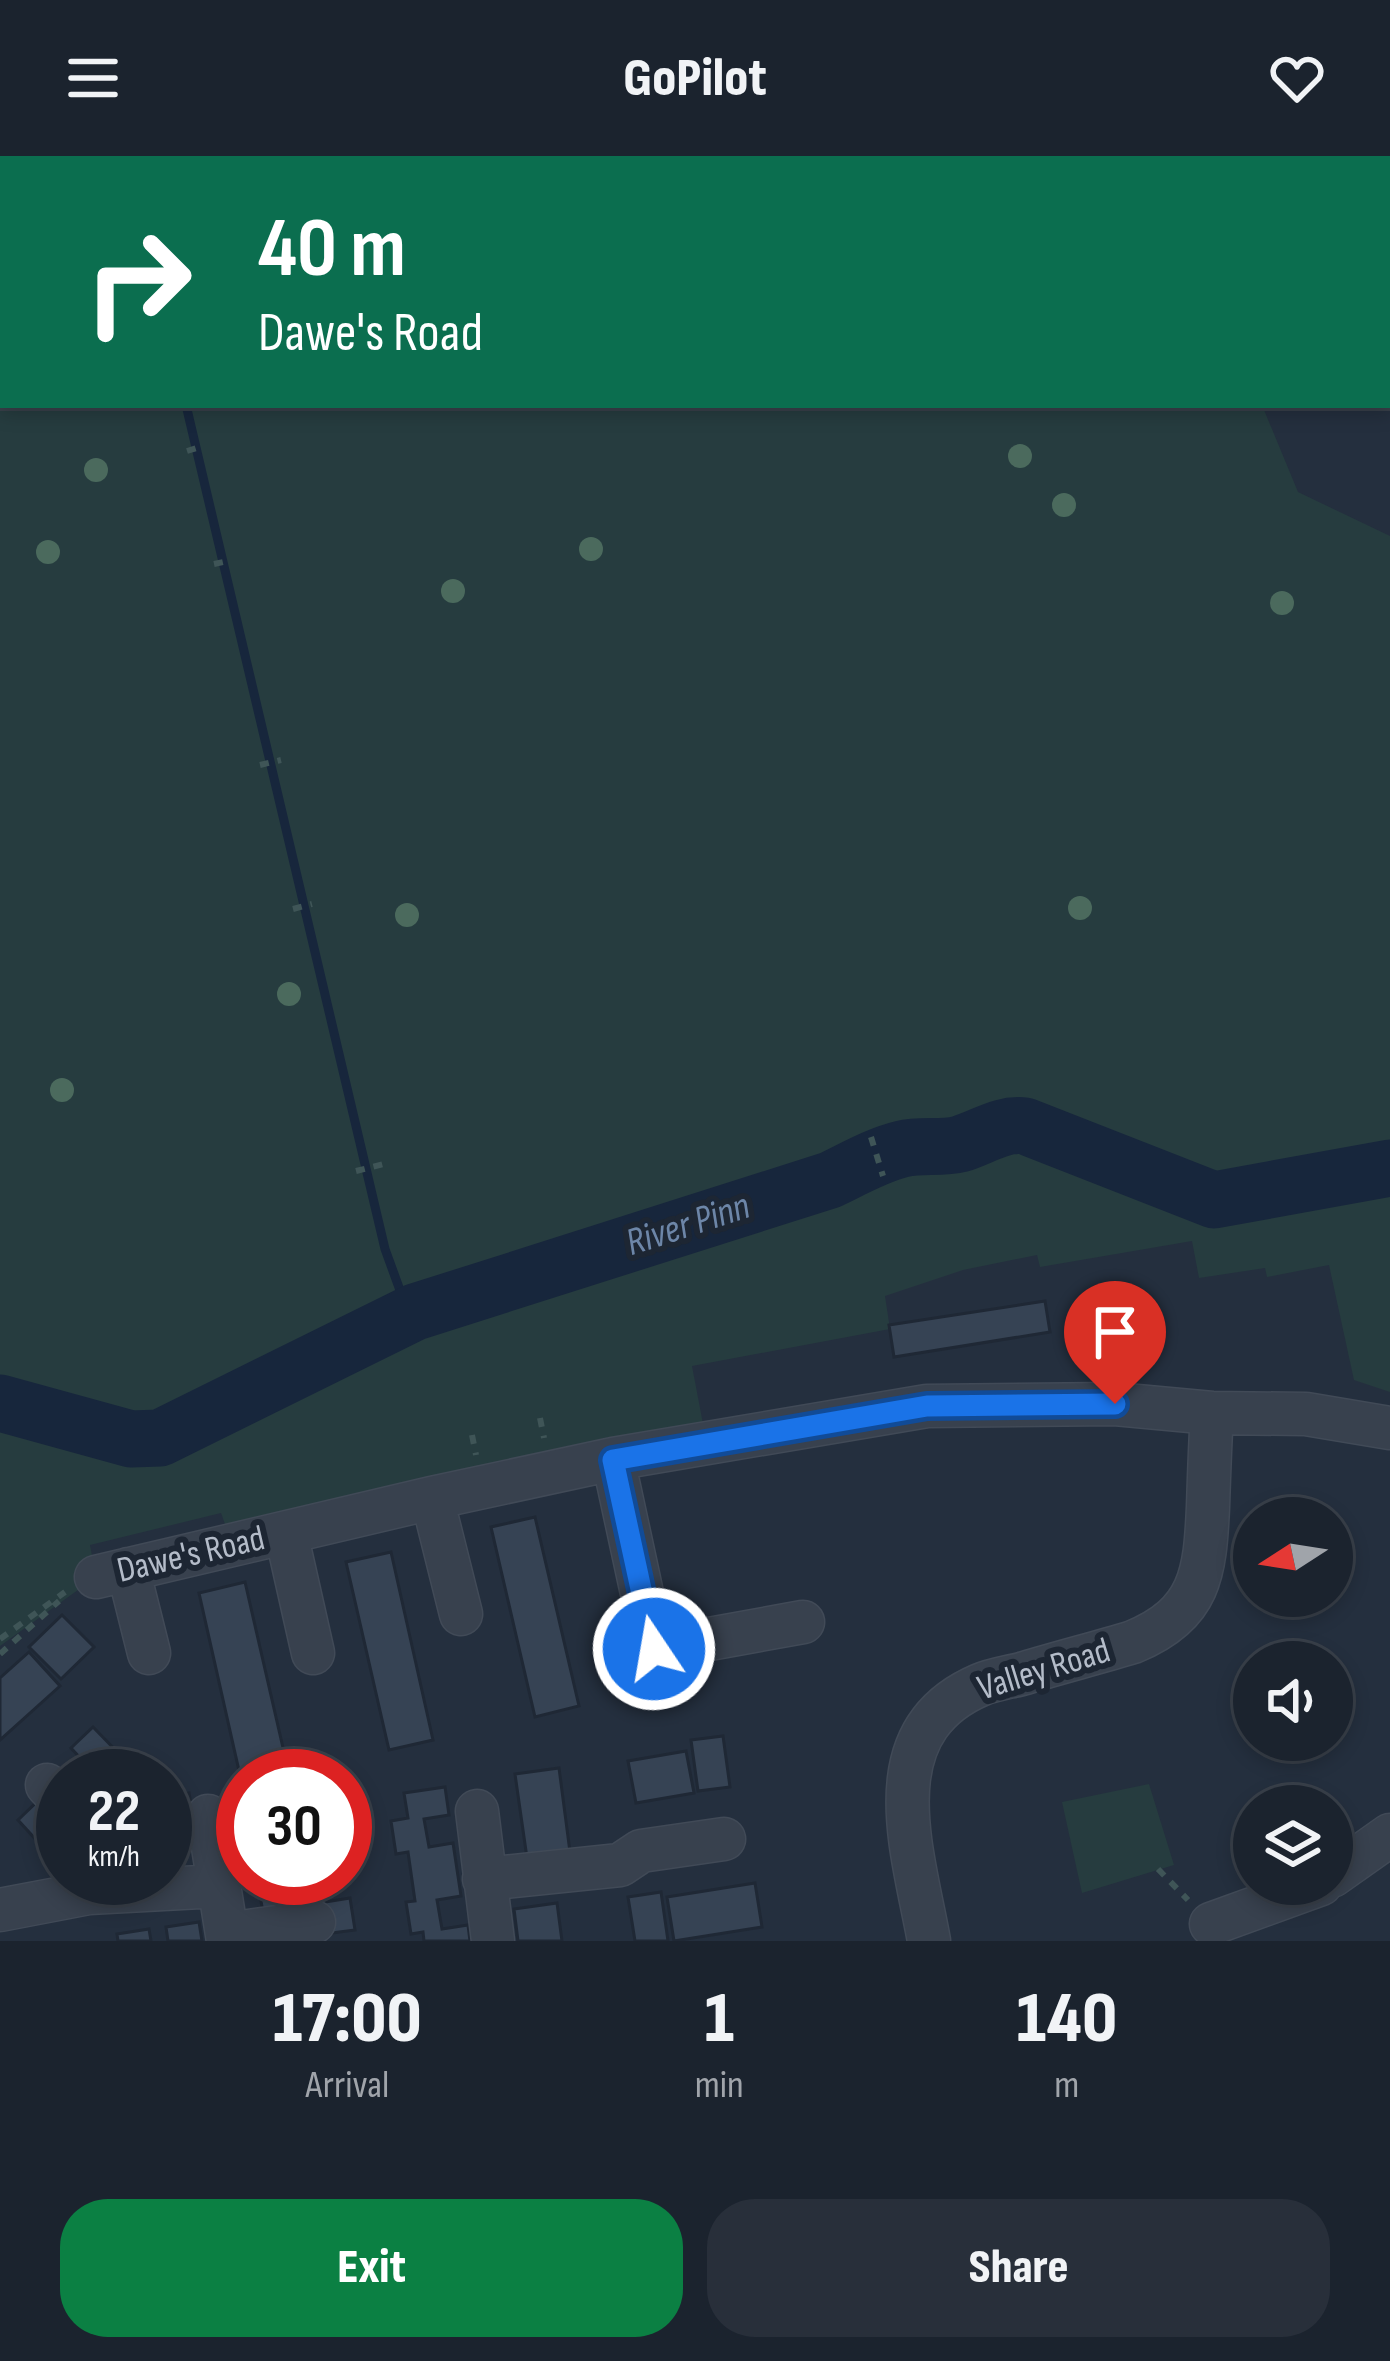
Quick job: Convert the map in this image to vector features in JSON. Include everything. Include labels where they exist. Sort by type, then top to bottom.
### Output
[{"type":"street","name":"Dawe's Road","points":[[112,1573],[719,1433],[881,1404],[1092,1404],[1306,1414],[1390,1428]]},
{"type":"street","name":"Valley Road","points":[[929,1941],[906,1805],[912,1759],[921,1734],[936,1714],[981,1685],[1133,1642],[1181,1612],[1205,1560],[1211,1413]]},
{"type":"street","points":[[613,1460],[654,1649],[803,1622]]},
{"type":"street","points":[[431,1498],[460,1614]]},
{"type":"street","name":"Dawe's Road","points":[[286,1533],[313,1653]]},
{"type":"street","points":[[112,1573],[149,1653]]},
{"type":"street","points":[[477,1811],[494,1941]]},
{"type":"street","points":[[208,1816],[216,1867]]},
{"type":"street","points":[[1353,1861],[1390,1834]]},
{"type":"street","points":[[484,1879],[620,1865],[641,1851],[724,1839]]},
{"type":"street","points":[[0,1910],[36,1900]]},
{"type":"street","points":[[222,1905],[227,1938],[314,1922]]},
{"type":"street","points":[[1211,1924],[1263,1905]]},
{"type":"path","points":[[188,451],[200,447]]},
{"type":"path","points":[[214,564],[228,561]]},
{"type":"path","points":[[260,765],[281,760]]},
{"type":"path","points":[[293,909],[312,904]]},
{"type":"path","points":[[871,1137],[883,1176]]},
{"type":"path","points":[[356,1171],[382,1165]]},
{"type":"path","points":[[0,1640],[57,1596],[112,1573]]},
{"type":"path","points":[[0,1654],[58,1601]]},
{"type":"green space","points":[[0,408],[1263,408],[1298,492],[1390,536],[1390,1392],[1354,1380],[1329,1265],[1267,1277],[1265,1268],[1199,1278],[1192,1241],[1040,1267],[1037,1255],[963,1270],[885,1296],[890,1329],[692,1366],[704,1429],[225,1524],[221,1513],[90,1545],[96,1577],[0,1646]]},
{"type":"green space","points":[[1149,1784],[1174,1865],[1082,1893],[1062,1802]]},
{"type":"building","points":[[1045,1301],[1050,1332],[894,1357],[889,1325]]},
{"type":"building","points":[[535,1517],[579,1706],[535,1717],[491,1527]]},
{"type":"building","points":[[391,1552],[433,1740],[389,1750],[346,1562]]},
{"type":"building","points":[[245,1582],[283,1749],[234,1749],[199,1593]]},
{"type":"building","points":[[62,1615],[94,1647],[61,1679],[29,1647]]},
{"type":"building","points":[[29,1652],[60,1686],[0,1740],[0,1678]]},
{"type":"building","points":[[93,1727],[114,1749],[72,1749]]},
{"type":"building","points":[[723,1736],[730,1787],[698,1791],[691,1740]]},
{"type":"building","points":[[686,1751],[694,1793],[636,1803],[628,1761]]},
{"type":"building","points":[[559,1768],[570,1852],[527,1858],[515,1774]]},
{"type":"building","points":[[445,1787],[449,1815],[424,1819],[429,1847],[453,1843],[461,1896],[437,1900],[442,1929],[468,1925],[470,1941],[424,1941],[423,1932],[411,1934],[406,1902],[415,1901],[408,1852],[396,1854],[391,1821],[408,1818],[404,1793]]},
{"type":"building","points":[[36,1803],[36,1840],[18,1820]]},
{"type":"building","points":[[755,1883],[762,1927],[674,1941],[667,1897]]},
{"type":"building","points":[[661,1892],[668,1941],[635,1941],[628,1897]]},
{"type":"building","points":[[557,1903],[562,1941],[518,1941],[514,1909]]},
{"type":"building","points":[[262,1905],[302,1905],[263,1912]]},
{"type":"building","points":[[319,1905],[351,1905],[355,1930],[324,1934]]},
{"type":"building","points":[[199,1922],[202,1941],[168,1941],[166,1927]]},
{"type":"building","points":[[149,1929],[151,1941],[118,1941],[117,1934]]},
{"type":"waterway","points":[[187,408],[385,1249],[409,1315]]},
{"type":"waterway","name":"River Pinn","points":[[0,1403],[131,1439],[160,1438],[415,1312],[830,1180],[893,1152],[960,1144],[1008,1127],[1025,1126],[1214,1200],[1390,1168]]},
{"type":"route","points":[[654,1649],[613,1460],[927,1406],[1115,1404]]}]
